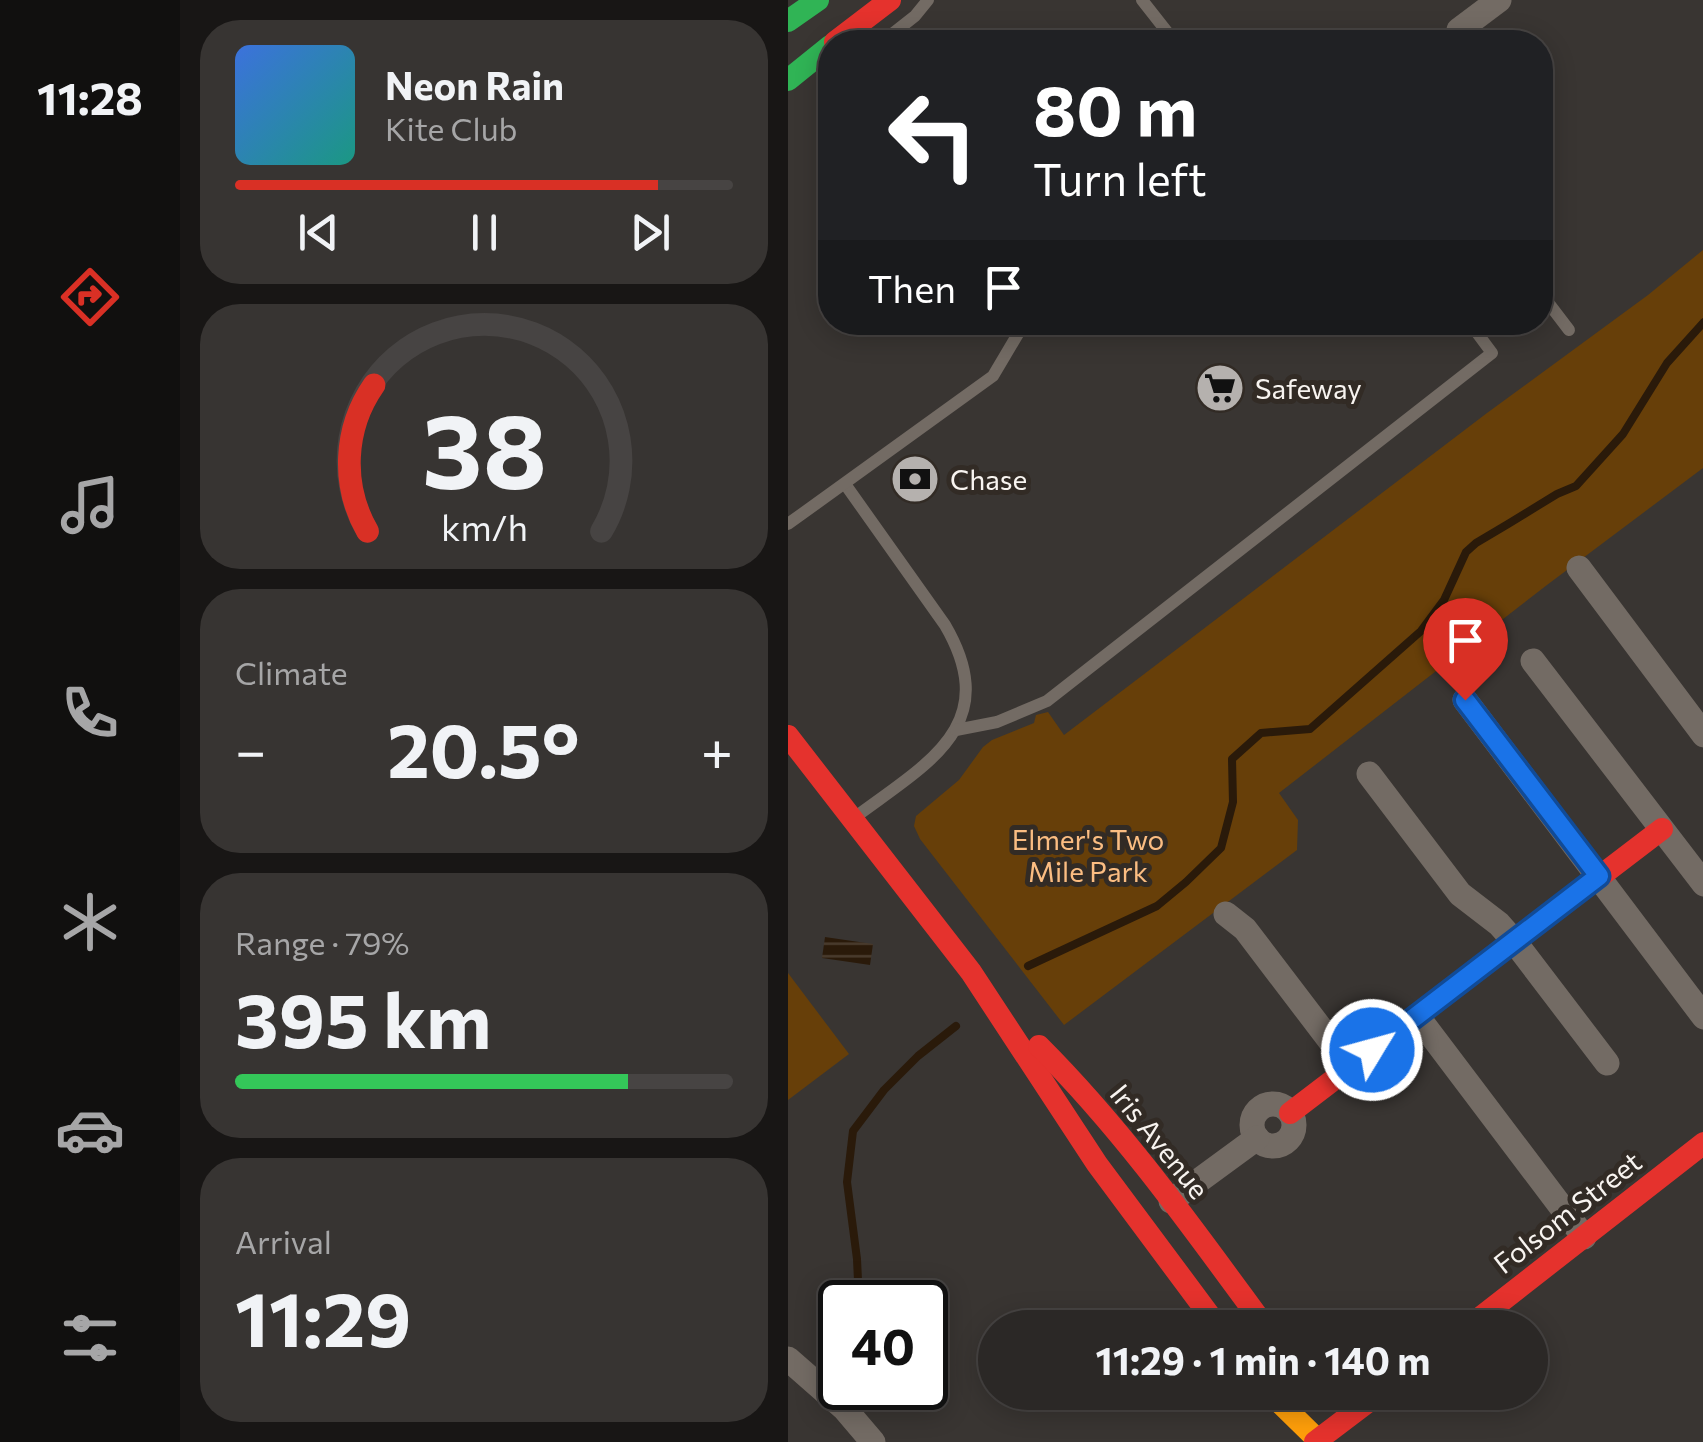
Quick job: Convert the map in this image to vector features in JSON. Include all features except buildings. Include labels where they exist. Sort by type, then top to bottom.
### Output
[{"type":"main road","points":[[788,22],[818,0]]},
{"type":"main road","points":[[851,30],[890,0]]},
{"type":"main road","points":[[788,80],[818,56]]},
{"type":"main road","name":"Iris Avenue","points":[[788,736],[994,1004],[1084,1146],[1204,1310]]},
{"type":"main road","points":[[1290,1113],[1662,829]]},
{"type":"main road","name":"Iris Avenue","points":[[994,1004],[1078,1088],[1171,1201],[1253,1310]]},
{"type":"main road","name":"Folsom Street","points":[[1490,1310],[1704,1143]]},
{"type":"main road","points":[[1287,1410],[1318,1441]]},
{"type":"main road","points":[[1311,1410],[1318,1441]]},
{"type":"main road","points":[[1318,1441],[1358,1410]]},
{"type":"street","points":[[1458,30],[1499,0]]},
{"type":"street","points":[[1579,568],[1704,735]]},
{"type":"street","points":[[1533,661],[1704,884]]},
{"type":"street","points":[[1465,700],[1704,1017]]},
{"type":"street","points":[[1368,774],[1460,894],[1514,941],[1607,1063]]},
{"type":"street","points":[[1226,914],[1245,929],[1350,1067]]},
{"type":"street","points":[[1417,1016],[1584,1237]]},
{"type":"street","points":[[1171,1201],[1257,1138],[1270,1146],[1283,1144],[1294,1130],[1290,1113]]},
{"type":"street","points":[[788,1359],[844,1408],[873,1442]]},
{"type":"lane","points":[[897,30],[928,0]]},
{"type":"lane","points":[[1142,0],[1162,30]]},
{"type":"lane","points":[[1553,309],[1569,330]]},
{"type":"lane","points":[[788,524],[993,376],[1017,335]]},
{"type":"lane","points":[[956,730],[997,722],[1047,701],[1492,353],[1479,335]]},
{"type":"lane","points":[[845,484],[946,625],[959,650],[966,695],[964,712],[944,746],[852,820]]},
{"type":"green space","name":"Elmer's Two Mile Park","points":[[1703,250],[1703,468],[1279,793],[1298,820],[1297,850],[1064,1025],[920,839],[914,826],[916,816],[959,780],[983,747],[1034,723],[1036,715],[1048,712],[1064,735]]},
{"type":"green space","points":[[788,973],[849,1054],[788,1100]]},
{"type":"shaded area","points":[[825,937],[873,944],[870,965],[822,958]]},
{"type":"waterway","points":[[1028,966],[1157,906],[1186,882],[1221,848],[1233,802],[1232,759],[1261,733],[1310,729],[1421,631],[1444,600],[1466,552],[1576,486],[1623,434],[1667,363],[1704,322]]},
{"type":"waterway","points":[[858,1280],[847,1182],[853,1131],[884,1090],[956,1026]]},
{"type":"traffic: fast","points":[[788,21],[818,0]]},
{"type":"traffic: fast","points":[[788,80],[818,56]]},
{"type":"traffic: slow","points":[[1287,1410],[1320,1442]]},
{"type":"traffic: jam","points":[[851,30],[890,0]]},
{"type":"traffic: jam","points":[[788,736],[971,972],[1097,1164],[1206,1310]]},
{"type":"traffic: jam","points":[[1290,1113],[1662,829]]},
{"type":"traffic: jam","points":[[1039,1046],[1130,1147],[1253,1310]]},
{"type":"traffic: jam","points":[[1490,1310],[1704,1143]]},
{"type":"traffic: jam","points":[[1315,1442],[1357,1410]]},
{"type":"place","name":"Safeway","points":[[1220,388]]},
{"type":"place","name":"Chase","points":[[915,479]]},
{"type":"route","points":[[1372,1050],[1599,876],[1465,700]]}]
